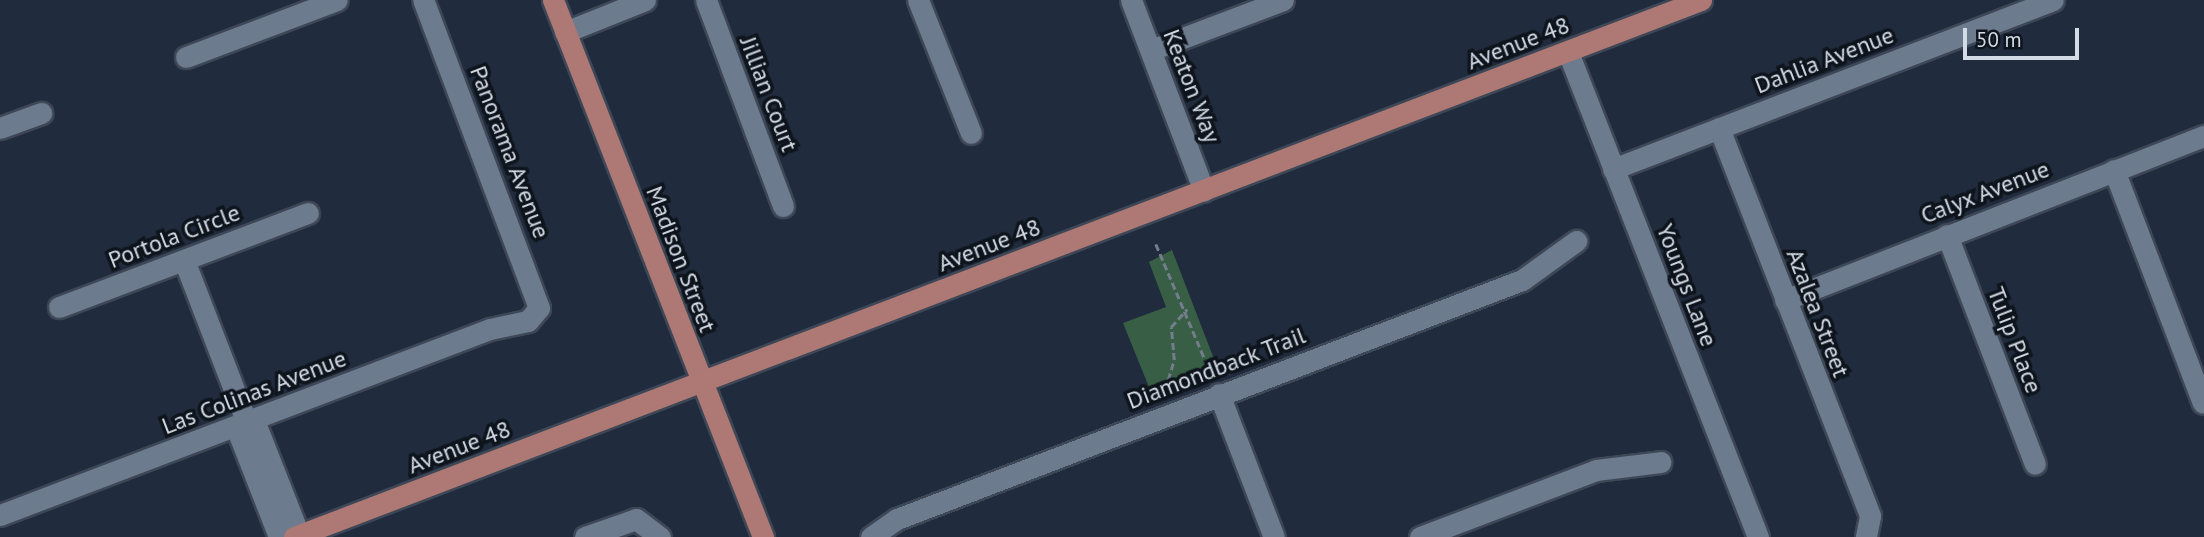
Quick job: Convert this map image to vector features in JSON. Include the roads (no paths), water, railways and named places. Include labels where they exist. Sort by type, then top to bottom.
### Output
[{"type":"main road","name":"Madison Street","points":[[552,0],[763,537]]},
{"type":"main road","name":"Avenue 48","points":[[290,536],[702,384],[1568,52],[1664,7],[1701,0]]},
{"type":"street","points":[[186,57],[337,0]]},
{"type":"street","name":"Panorama Avenue","points":[[423,0],[534,290],[539,308],[528,321]]},
{"type":"street","points":[[565,32],[645,0]]},
{"type":"street","name":"Jillian Court","points":[[706,0],[783,206]]},
{"type":"street","points":[[918,0],[971,133]]},
{"type":"street","name":"Keaton Way","points":[[1131,0],[1204,191]]},
{"type":"street","points":[[1151,50],[1283,0]]},
{"type":"street","name":"Dahlia Avenue","points":[[1613,169],[2053,0]]},
{"type":"street","name":"Youngs Lane","points":[[1568,52],[1758,537]]},
{"type":"street","points":[[0,128],[41,113]]},
{"type":"street","name":"Azalea Street","points":[[1719,128],[1870,516],[1866,537]]},
{"type":"street","name":"Calyx Avenue","points":[[1785,300],[2204,136]]},
{"type":"street","points":[[2113,170],[2203,403]]},
{"type":"street","name":"Portola Circle","points":[[59,307],[308,213]]},
{"type":"street","name":"Tulip Place","points":[[1947,235],[2035,464]]},
{"type":"street","name":"Diamondback Trail","points":[[871,537],[897,519],[1217,388],[1522,280],[1576,241]]},
{"type":"street","points":[[184,260],[290,536]]},
{"type":"street","name":"Las Colinas Avenue","points":[[0,515],[490,329],[528,321]]},
{"type":"street","points":[[1217,388],[1274,537]]},
{"type":"street","points":[[1420,537],[1596,470],[1661,462]]},
{"type":"street","points":[[584,537],[646,521],[660,537]]}]
